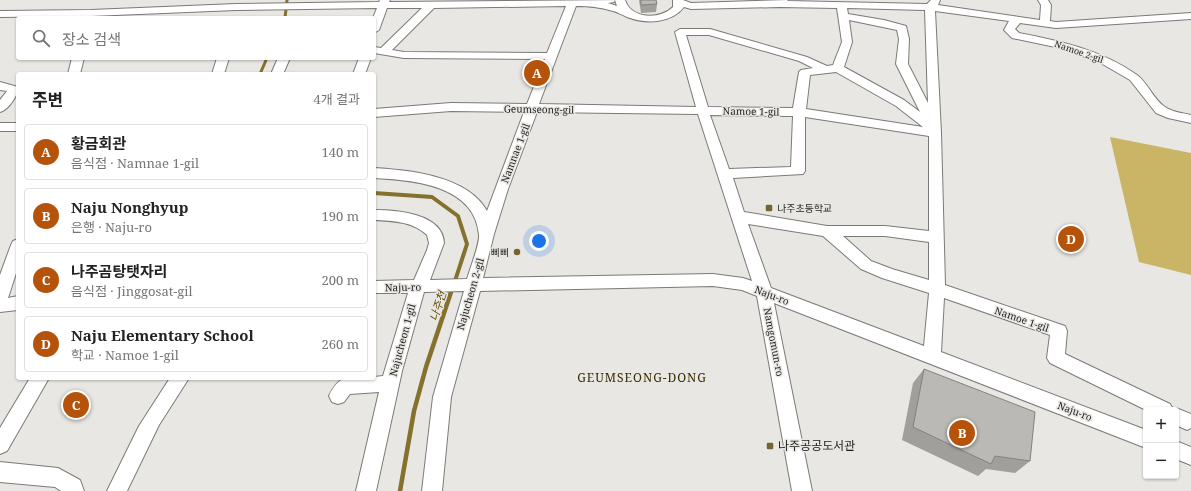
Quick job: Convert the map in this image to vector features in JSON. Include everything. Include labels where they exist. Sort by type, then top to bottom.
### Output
[{"type":"street","points":[[90,15],[96,0]]},
{"type":"street","points":[[0,14],[90,15],[236,3],[247,7],[299,4],[384,3],[431,5],[496,2],[593,3],[610,0]]},
{"type":"street","points":[[620,0],[620,5],[631,15]]},
{"type":"street","points":[[1043,0],[1046,5],[1050,24],[1103,60]]},
{"type":"street","points":[[649,19],[668,16],[679,2]]},
{"type":"street","name":"Namoe 2-gil","points":[[679,2],[691,6],[782,2],[843,11],[902,28],[904,39],[902,64],[926,112],[931,129]]},
{"type":"street","name":"Namgomun-ro","points":[[679,2],[680,32],[703,111],[726,174],[764,292],[802,491]]},
{"type":"street","points":[[233,16],[236,3]]},
{"type":"street","points":[[376,25],[384,3]]},
{"type":"street","name":"Namnae 1-gil","points":[[486,236],[492,214],[572,3]]},
{"type":"street","points":[[593,3],[618,9],[631,15],[671,24],[680,32],[710,32],[803,59],[825,69]]},
{"type":"street","points":[[298,16],[299,4]]},
{"type":"street","points":[[932,357],[937,289],[931,129],[934,4]]},
{"type":"street","name":"Namoe 2-gil","points":[[843,11],[934,4],[1017,20],[1050,24],[1191,16]]},
{"type":"street","points":[[378,51],[431,5]]},
{"type":"street","points":[[838,68],[847,42],[843,11]]},
{"type":"street","name":"Namoe 2-gil","points":[[1017,20],[1013,23],[1009,30],[1016,36],[1063,45],[1103,60],[1134,78],[1160,110],[1172,115],[1191,119]]},
{"type":"street","points":[[378,51],[404,55],[552,56]]},
{"type":"street","points":[[74,72],[78,60]]},
{"type":"street","points":[[219,72],[222,60]]},
{"type":"street","points":[[277,72],[283,60]]},
{"type":"street","points":[[360,72],[364,60]]},
{"type":"street","points":[[726,174],[798,171],[799,112],[804,72],[838,68],[900,103],[931,129]]},
{"type":"street","points":[[0,86],[14,90],[0,108]]},
{"type":"street","name":"Geumseong-gil","points":[[376,113],[451,107],[703,111]]},
{"type":"street","name":"Namoe 1-gil","points":[[703,111],[799,112],[931,129]]},
{"type":"street","points":[[0,127],[16,127]]},
{"type":"street","points":[[376,173],[422,180],[456,190],[473,202],[479,210],[486,236]]},
{"type":"street","name":"Najucheon 1-gil","points":[[366,491],[390,384],[409,312],[437,245],[436,238],[432,230],[425,225],[394,215],[376,215]]},
{"type":"street","points":[[740,217],[827,231],[885,231],[936,237]]},
{"type":"street","points":[[827,231],[866,265],[888,274],[937,289]]},
{"type":"street","name":"Najucheon 2-gil","points":[[432,491],[442,397],[469,285],[486,236]]},
{"type":"street","points":[[0,297],[16,251]]},
{"type":"street","name":"Naju-ro","points":[[376,288],[713,280],[743,284],[1143,438]]},
{"type":"street","name":"Namoe 1-gil","points":[[937,289],[1059,332],[1056,358],[1158,407]]},
{"type":"street","points":[[0,304],[16,303]]},
{"type":"street","points":[[0,445],[39,380]]},
{"type":"street","points":[[118,491],[149,423],[179,380]]},
{"type":"street","points":[[338,396],[345,386],[390,384]]},
{"type":"street","points":[[1179,451],[1191,456]]},
{"type":"street","points":[[0,472],[58,478],[73,488],[74,491]]},
{"type":"shaded area","points":[[1110,137],[1191,153],[1191,275],[1139,262]]},
{"type":"building","points":[[641,0],[656,0],[657,4],[641,5]]},
{"type":"building","points":[[924,369],[1035,412],[1030,461],[995,456],[991,464],[913,427]]},
{"type":"waterway","name":"나주천","points":[[285,16],[287,0]]},
{"type":"waterway","name":"나주천","points":[[261,72],[266,60]]},
{"type":"waterway","name":"나주천","points":[[376,193],[432,197],[458,216],[467,244],[452,290]]},
{"type":"waterway","name":"나주천","points":[[400,491],[414,411],[426,367],[452,289]]},
{"type":"place","name":"황금회관","points":[[537,73]]},
{"type":"place","name":"나주초등학교","points":[[769,208]]},
{"type":"place","name":"Naju Elementary School","points":[[1071,239]]},
{"type":"place","name":"삐삐","points":[[517,252]]},
{"type":"place","name":"나주곰탕탯자리","points":[[76,405]]},
{"type":"place","name":"Naju Nonghyup","points":[[962,433]]},
{"type":"place","name":"나주공공도서관","points":[[770,446]]},
{"type":"district","name":"GEUMSEONG-DONG","points":[[642,378]]}]
